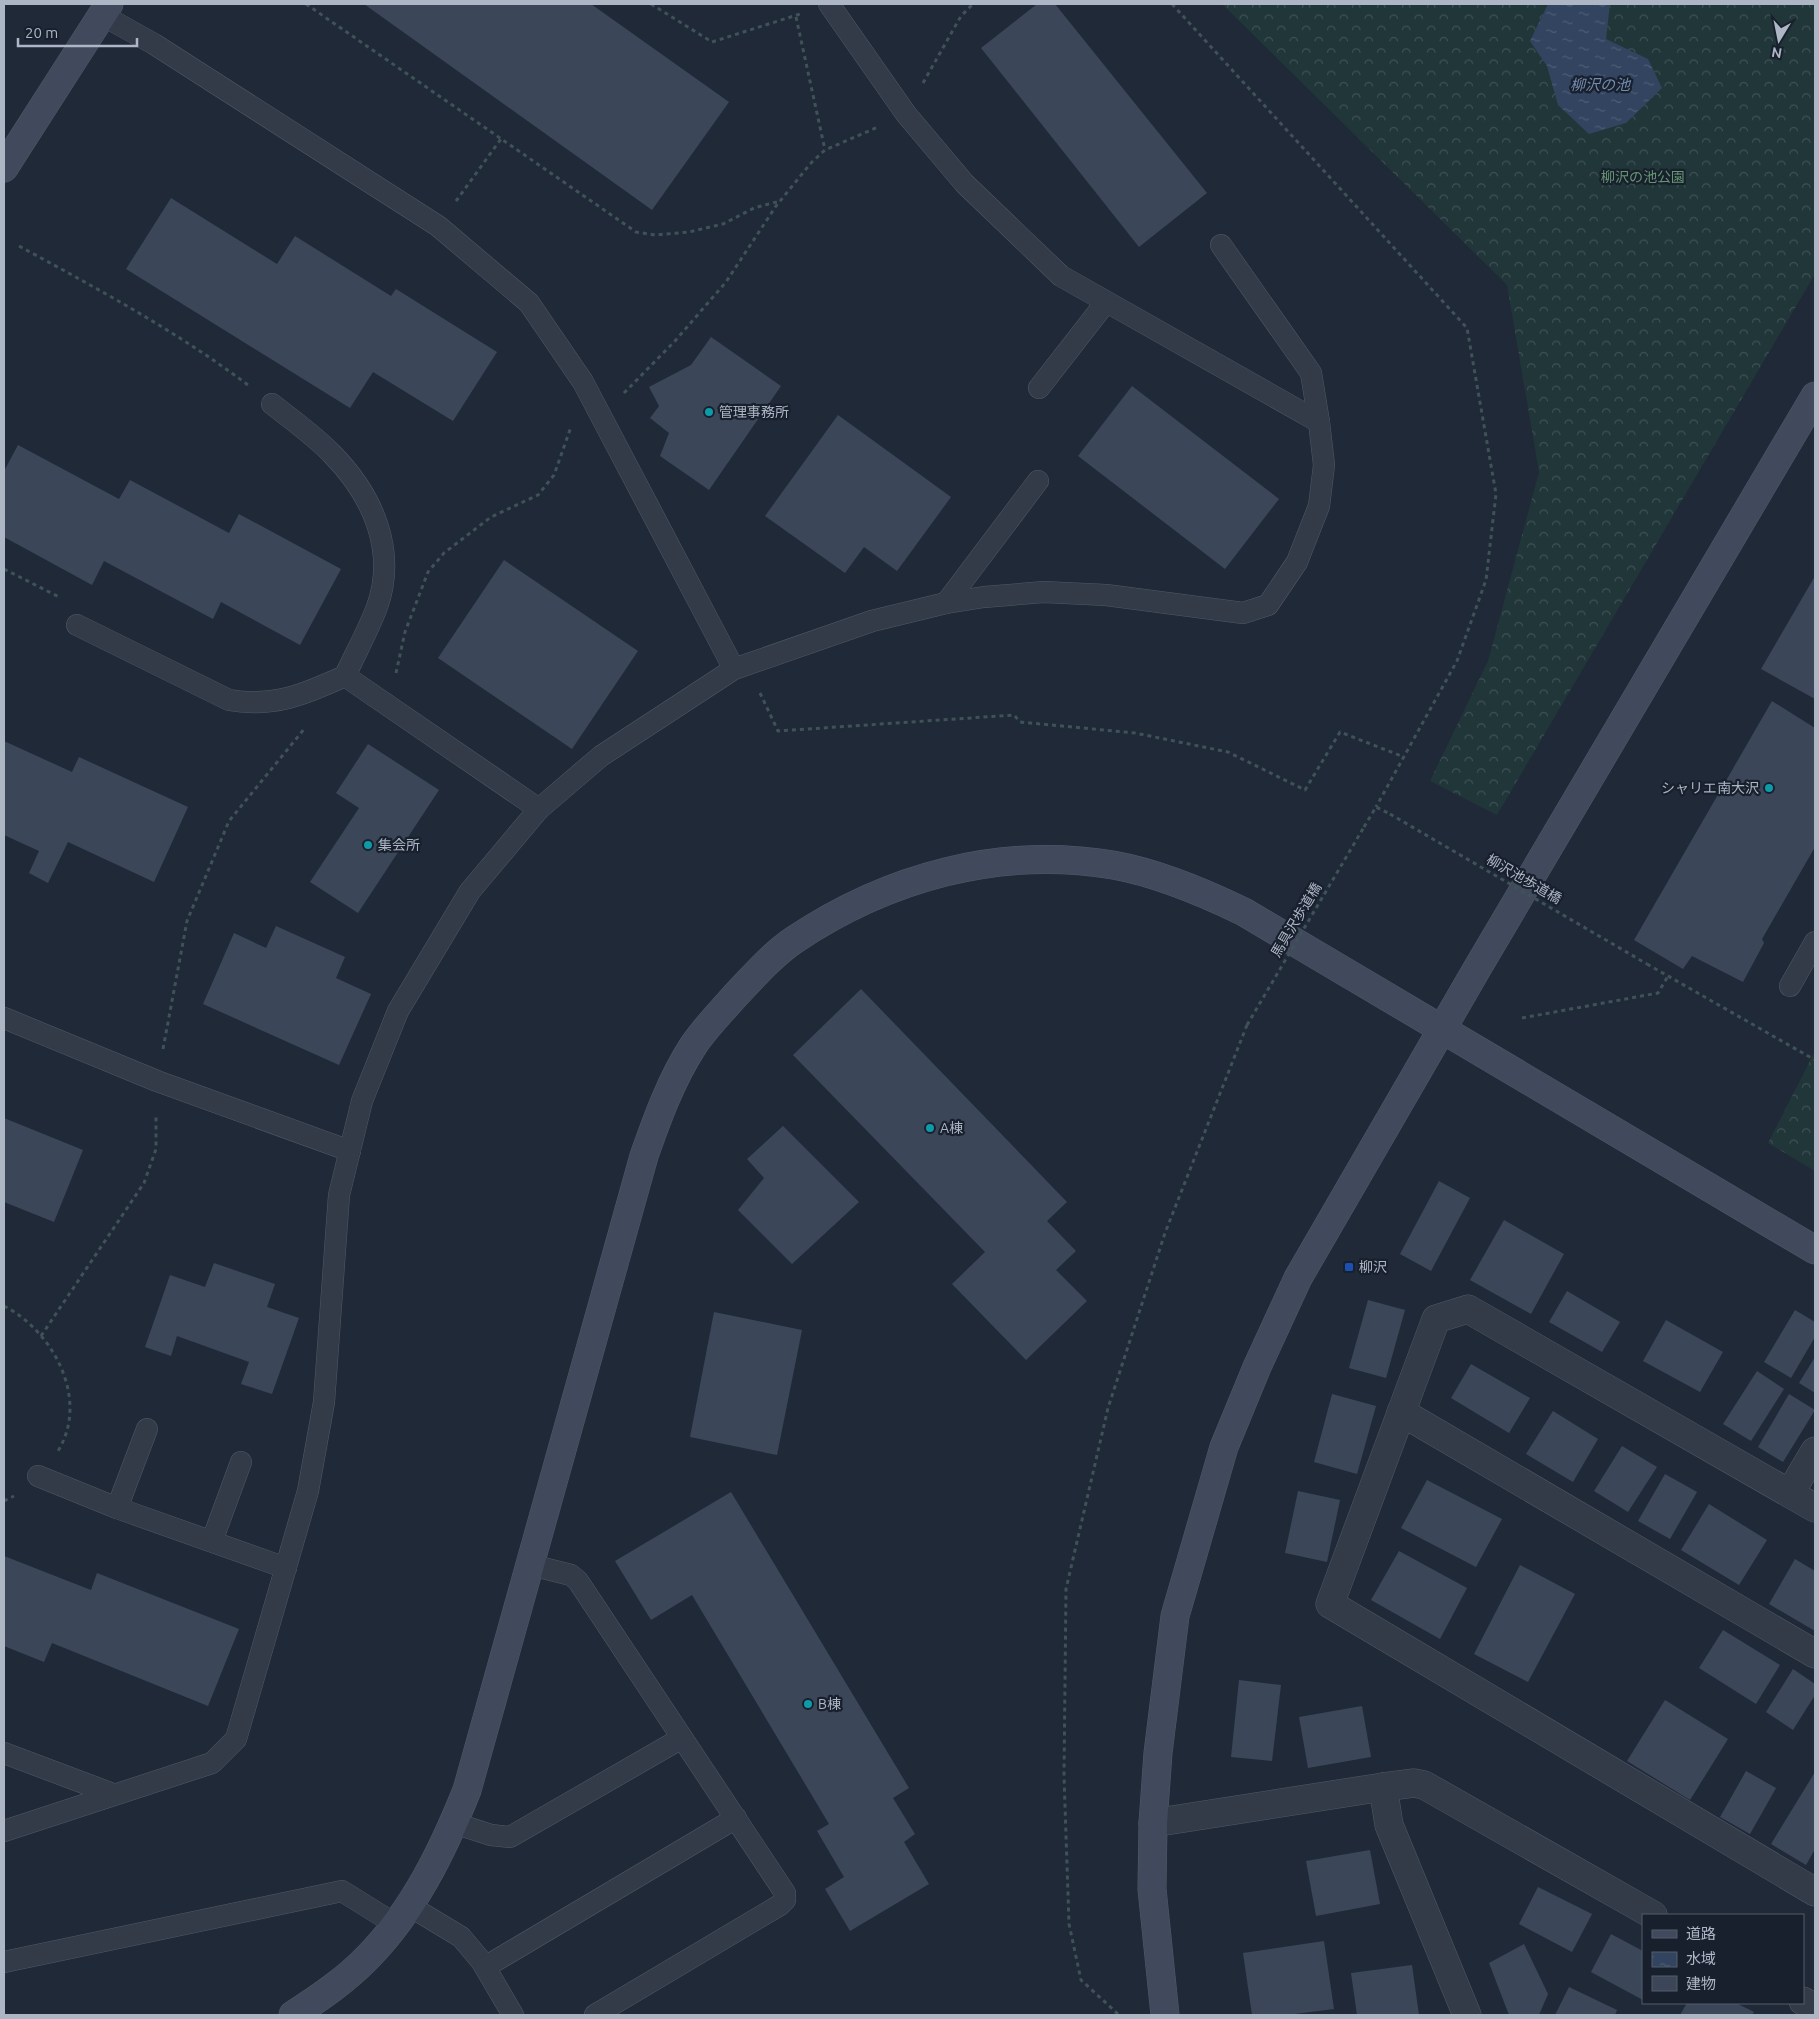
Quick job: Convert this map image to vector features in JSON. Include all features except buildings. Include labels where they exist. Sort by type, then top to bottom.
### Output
[{"type":"street","points":[[4,168],[105,9]]},
{"type":"street","points":[[1165,2015],[1152,1889],[1153,1823],[1158,1753],[1175,1616],[1224,1447],[1257,1367],[1298,1278],[1815,396]]},
{"type":"street","points":[[292,2015],[328,1993],[368,1957],[422,1886],[454,1823],[467,1790],[632,1198],[658,1116],[684,1062],[708,1025],[793,940],[870,896],[894,886],[947,870],[1030,860],[1114,865],[1166,880],[1244,912],[1815,1250]]},
{"type":"street","points":[[1815,1508],[1468,1309],[1436,1319],[1330,1604],[1815,1892]]},
{"type":"street","points":[[1401,1412],[1815,1654]]},
{"type":"street","points":[[1790,1493],[1815,1451]]},
{"type":"street","points":[[1153,1823],[1414,1783],[1424,1785],[1651,1914]]},
{"type":"street","points":[[1384,1787],[1389,1825],[1467,2015]]},
{"type":"street","points":[[1804,2002],[1815,2008]]},
{"type":"lane","points":[[829,4],[906,114],[965,184],[1061,276],[1319,422]]},
{"type":"lane","points":[[105,9],[154,44],[438,226],[529,303],[583,382],[740,667]]},
{"type":"lane","points":[[4,1831],[212,1763],[236,1739],[308,1491],[324,1402],[339,1195],[362,1101],[398,1011],[470,891],[539,809],[601,756],[740,667],[872,620],[946,603],[1044,592],[1106,595],[1243,614],[1268,604],[1297,562],[1319,506],[1324,465],[1319,422],[1311,374],[1221,245]]},
{"type":"lane","points":[[1039,388],[1106,302]]},
{"type":"lane","points":[[77,625],[230,700],[248,703],[286,699],[303,695],[345,676],[377,607],[384,578],[383,548],[376,516],[358,486],[333,455],[272,404]]},
{"type":"lane","points":[[946,603],[1038,481]]},
{"type":"lane","points":[[345,676],[539,809]]},
{"type":"lane","points":[[1790,986],[1815,942]]},
{"type":"lane","points":[[4,1018],[157,1081],[350,1151]]},
{"type":"lane","points":[[117,1508],[147,1429]]},
{"type":"lane","points":[[212,1541],[241,1462]]},
{"type":"lane","points":[[38,1476],[117,1508],[286,1568]]},
{"type":"lane","points":[[531,1565],[571,1575],[578,1581],[785,1892],[785,1900],[595,2015]]},
{"type":"lane","points":[[454,1823],[491,1835],[510,1837],[682,1738]]},
{"type":"lane","points":[[4,1753],[113,1794]]},
{"type":"lane","points":[[484,1967],[736,1818]]},
{"type":"lane","points":[[4,1962],[342,1891],[461,1937],[484,1967],[513,2015]]},
{"type":"path","points":[[306,4],[636,232],[655,235],[689,232],[723,224],[754,208],[780,201]]},
{"type":"path","points":[[651,4],[712,42],[796,17],[825,150]]},
{"type":"path","points":[[620,396],[675,341],[726,282],[780,201],[825,150],[906,114],[952,30],[961,16],[973,4]]},
{"type":"path","name":"馬具沢歩道橋","points":[[1118,2014],[1081,1980],[1069,1924],[1064,1776],[1066,1589],[1108,1408],[1165,1233],[1247,1024],[1364,827],[1457,661],[1486,580],[1496,494],[1467,328],[1172,4]]},
{"type":"path","points":[[438,226],[501,139]]},
{"type":"path","points":[[19,246],[138,311],[220,364],[272,404]]},
{"type":"path","points":[[395,678],[405,632],[428,572],[444,553],[490,517],[538,495],[554,475],[573,420]]},
{"type":"path","points":[[4,569],[68,602]]},
{"type":"path","points":[[740,667],[778,731],[1014,715],[1020,722],[1135,733],[1228,752],[1305,790],[1340,732],[1404,757]]},
{"type":"path","points":[[41,1336],[144,1183],[156,1149],[157,1081],[186,921],[229,821],[286,748],[306,726]]},
{"type":"path","name":"柳沢池歩道橋","points":[[1376,806],[1815,1060]]},
{"type":"path","points":[[1522,1018],[1658,993],[1668,976]]},
{"type":"path","points":[[4,1306],[27,1321],[53,1349],[61,1366],[67,1389],[69,1410],[67,1431],[56,1454]]},
{"type":"green space","name":"柳沢の池公園","points":[[1222,4],[1815,4],[1815,274],[1497,815],[1430,781],[1488,661],[1539,472],[1507,285]]},
{"type":"green space","points":[[1815,1051],[1815,1171],[1768,1143]]},
{"type":"water","name":"柳沢の池","points":[[1548,4],[1610,4],[1606,39],[1648,59],[1662,88],[1626,123],[1589,134],[1558,105],[1547,66],[1530,41]]},
{"type":"place","name":"管理事務所","points":[[709,412]]},
{"type":"place","name":"シャリエ南大沢","points":[[1769,788]]},
{"type":"place","name":"集会所","points":[[368,845]]},
{"type":"place","name":"A棟","points":[[930,1128]]},
{"type":"place","name":"柳沢","points":[[1349,1267]]},
{"type":"place","name":"B棟","points":[[808,1704]]}]
